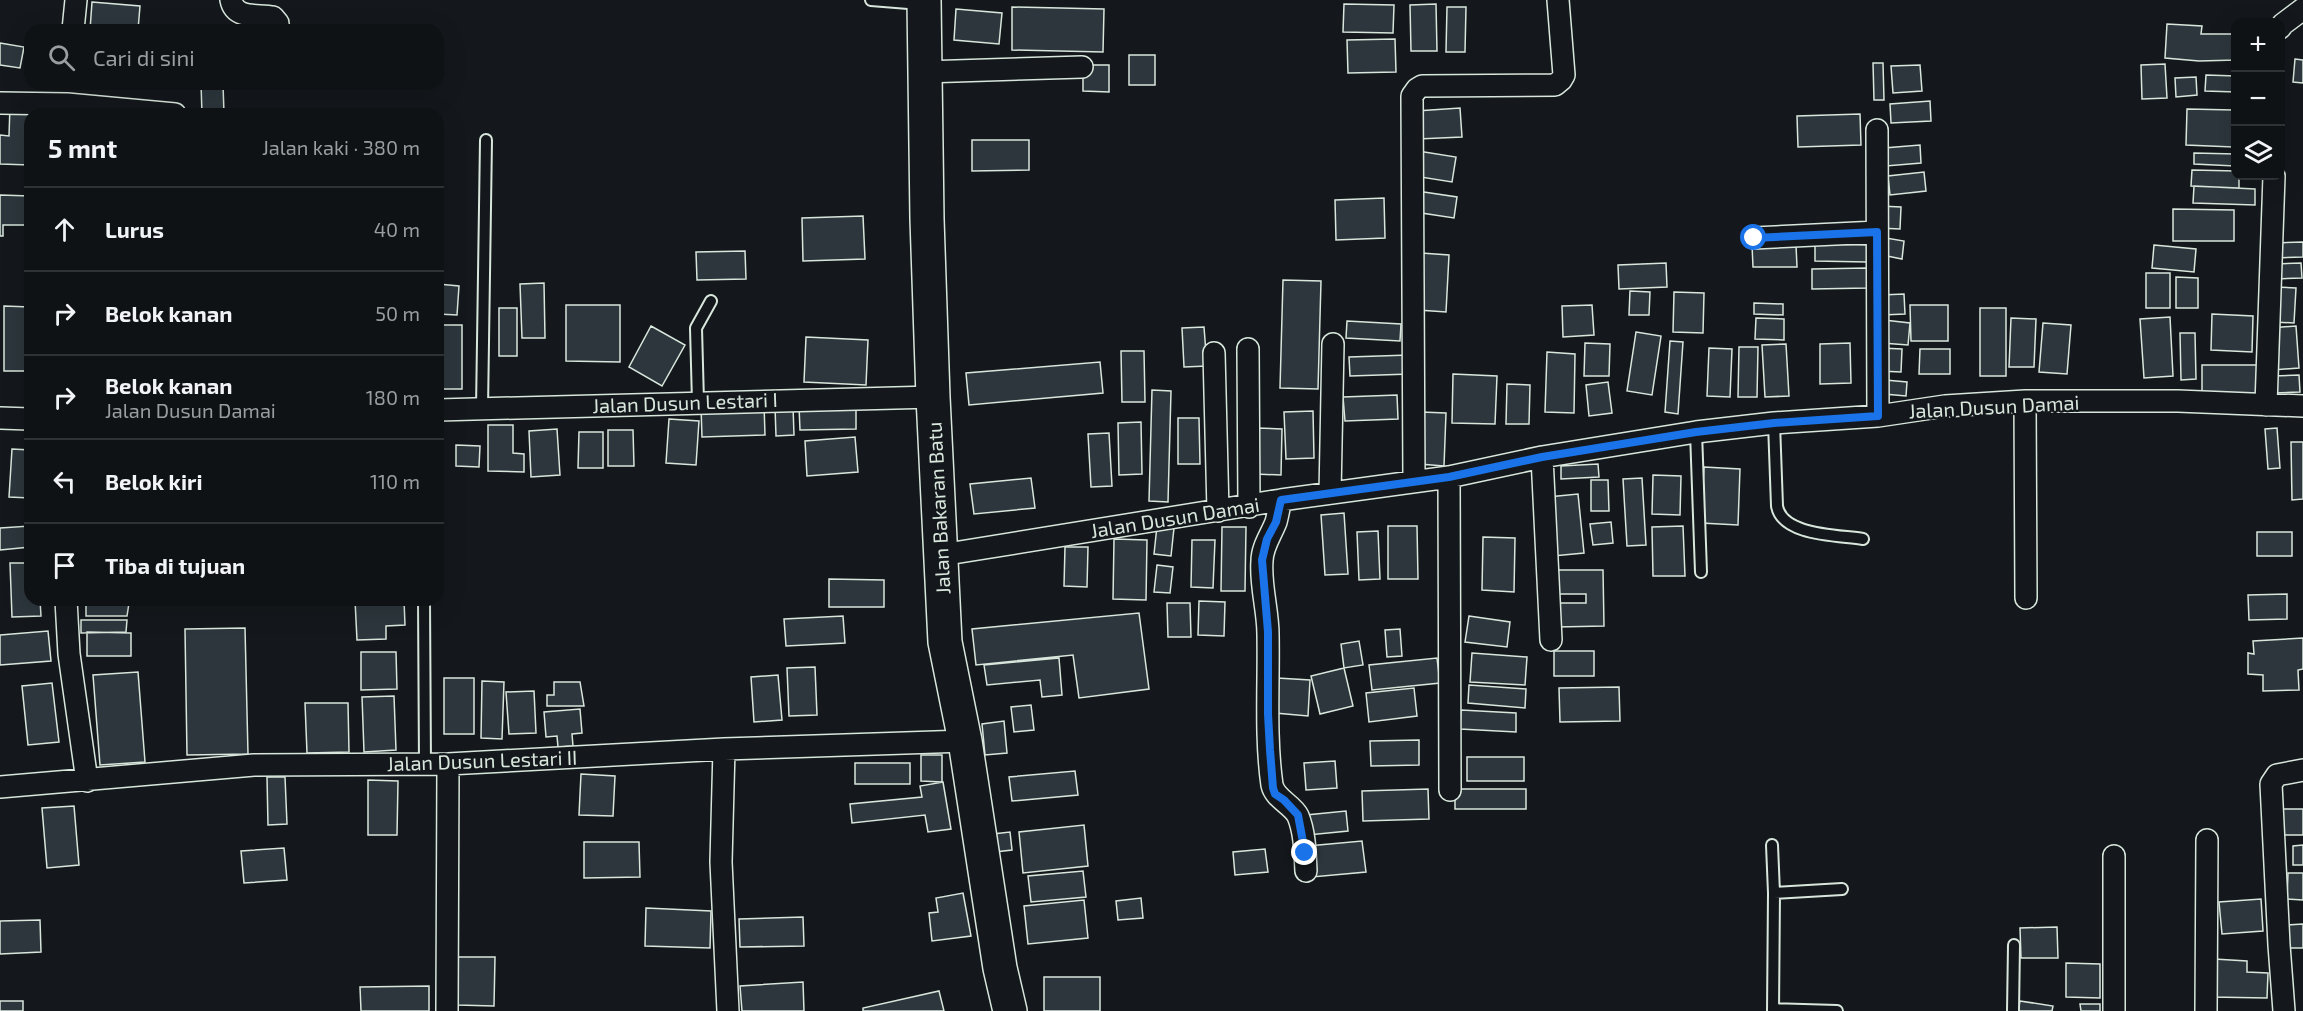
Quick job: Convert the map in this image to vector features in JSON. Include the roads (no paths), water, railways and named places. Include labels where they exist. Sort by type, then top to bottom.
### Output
[{"type":"highway","name":"Jalan Bakaran Batu","points":[[924,2],[933,397],[945,642],[965,741],[1000,968],[1010,1011]]},
{"type":"street","points":[[74,24],[76,0]]},
{"type":"street","points":[[231,0],[234,8],[241,14],[275,18],[278,24]]},
{"type":"street","points":[[1414,481],[1413,94],[1422,86],[1555,85],[1564,75],[1558,0]]},
{"type":"street","points":[[2285,22],[2303,9]]},
{"type":"street","points":[[924,72],[1082,68]]},
{"type":"street","points":[[0,103],[67,101],[125,108]]},
{"type":"street","points":[[1876,130],[1878,416]]},
{"type":"street","points":[[2266,405],[2274,180]]},
{"type":"street","points":[[1754,238],[1877,232]]},
{"type":"street","points":[[1330,493],[1333,344]]},
{"type":"street","points":[[1248,349],[1249,507]]},
{"type":"street","points":[[1214,353],[1218,511]]},
{"type":"street","name":"Jalan Dusun Lestari I","points":[[444,410],[933,397]]},
{"type":"street","points":[[2025,401],[2026,598]]},
{"type":"street","name":"Jalan Dusun Damai","points":[[941,555],[1249,507],[1281,500],[1449,477],[1542,457],[1696,432],[1774,423],[1878,416],[1945,406],[2025,401],[2178,401],[2303,406]]},
{"type":"street","points":[[0,418],[24,419]]},
{"type":"street","points":[[1542,457],[1551,640]]},
{"type":"street","points":[[1449,477],[1450,790]]},
{"type":"street","points":[[1281,500],[1276,522],[1267,539],[1262,560],[1268,632],[1270,750],[1275,794],[1298,815],[1303,836],[1306,871]]},
{"type":"street","points":[[66,606],[69,654],[87,781]]},
{"type":"street","name":"Jalan Dusun Lestari II","points":[[0,787],[254,765],[425,765],[723,749],[965,741]]},
{"type":"street","points":[[723,749],[721,862],[728,1011]]},
{"type":"street","points":[[447,1011],[448,764]]},
{"type":"street","points":[[2284,1011],[2278,945],[2271,784],[2277,775],[2303,770]]},
{"type":"street","points":[[2206,1011],[2207,840]]},
{"type":"street","points":[[2114,856],[2114,1011]]},
{"type":"lane","points":[[871,0],[924,2]]},
{"type":"lane","points":[[482,410],[486,140]]},
{"type":"lane","points":[[698,402],[696,328],[711,301]]},
{"type":"lane","points":[[1774,423],[1778,506],[1782,518],[1800,529],[1863,539]]},
{"type":"lane","points":[[1696,432],[1701,572]]},
{"type":"lane","points":[[424,606],[425,765]]},
{"type":"lane","points":[[1772,844],[1773,1010],[1837,1011]]},
{"type":"lane","points":[[1774,893],[1842,889]]},
{"type":"lane","points":[[2013,1011],[2014,945]]}]
